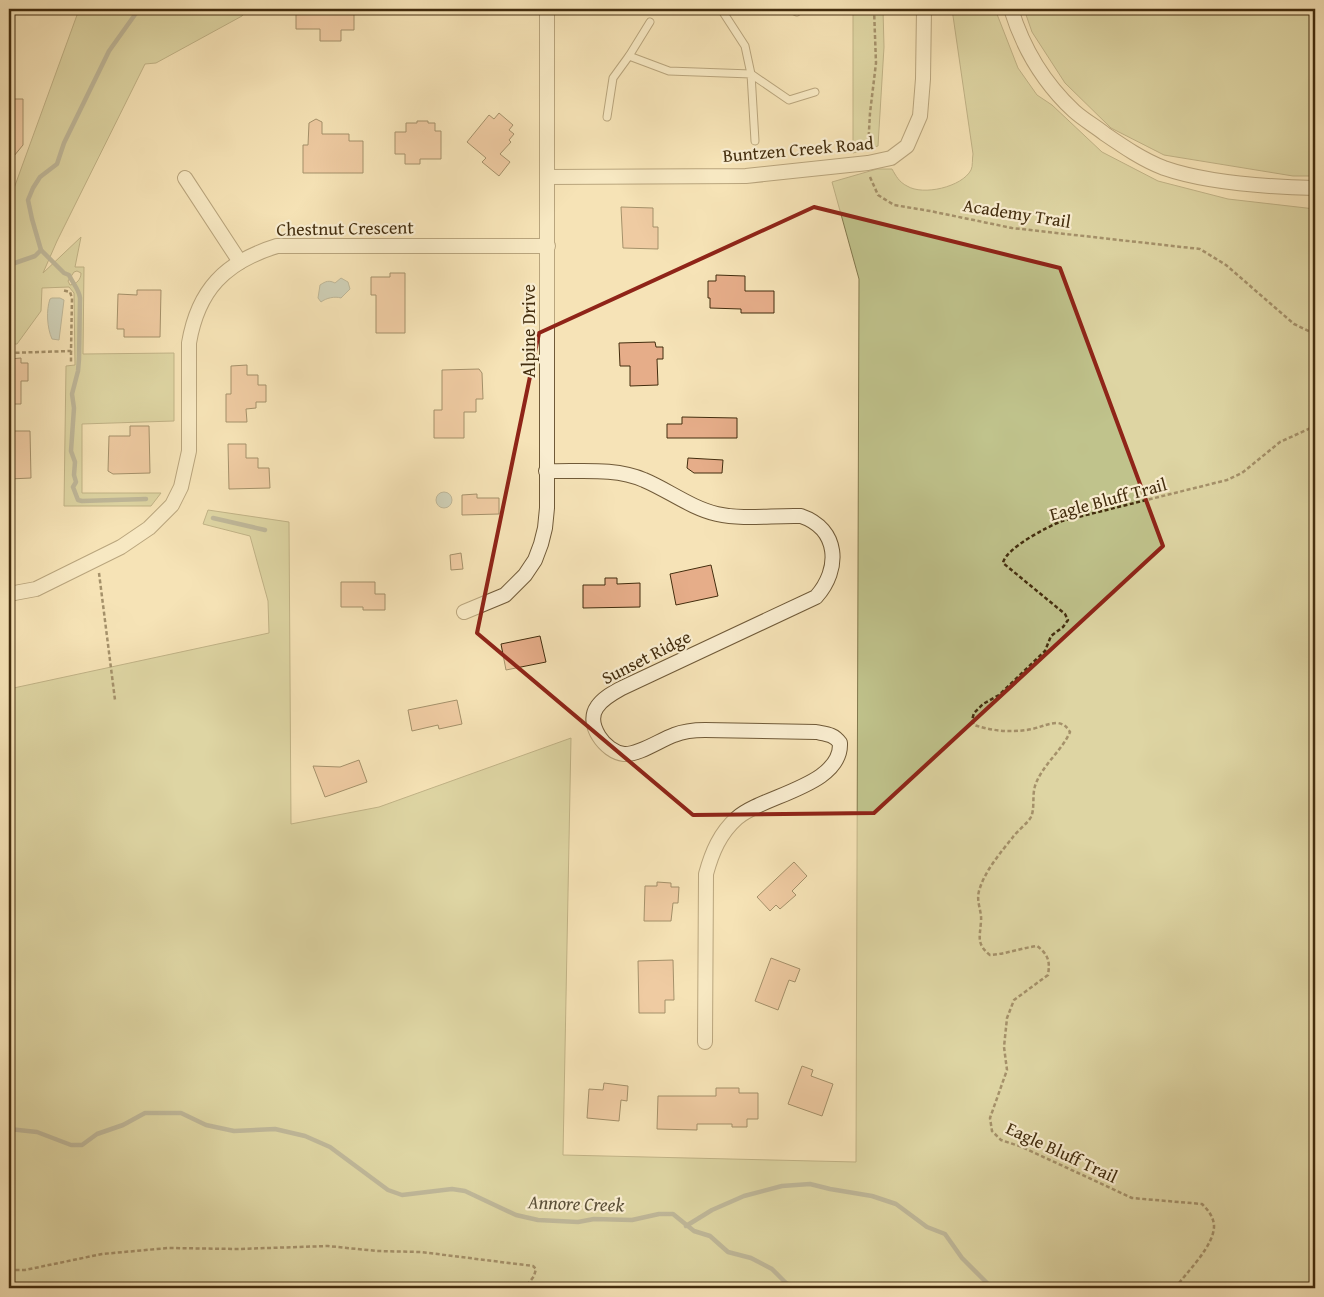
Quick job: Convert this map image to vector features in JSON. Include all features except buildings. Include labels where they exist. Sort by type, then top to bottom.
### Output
[{"type":"street","name":"Alpine Drive","points":[[464,612],[505,595],[525,576],[535,560],[545,528],[547,508],[547,9]]},
{"type":"street","name":"Buntzen Creek Road","points":[[547,177],[746,176],[868,163],[891,158],[907,146],[917,127],[922,105],[924,9]]},
{"type":"street","points":[[1011,9],[1024,45],[1044,77],[1075,112],[1130,151],[1165,168],[1189,174],[1249,184],[1315,188]]},
{"type":"street","points":[[185,178],[240,262]]},
{"type":"street","name":"Chestnut Crescent","points":[[9,594],[36,589],[121,547],[149,528],[172,506],[181,487],[189,451],[189,343],[192,326],[197,310],[212,286],[224,273],[240,262],[260,251],[286,245],[548,246]]},
{"type":"street","name":"Sunset Ridge","points":[[546,471],[610,472],[629,475],[644,480],[696,506],[729,516],[801,516],[820,526],[826,532],[830,542],[832,556],[830,572],[825,587],[816,597],[622,688],[602,700],[596,708],[594,724],[598,735],[605,744],[621,754],[638,751],[655,742],[689,731],[816,732],[828,734],[836,738],[840,743],[838,757],[834,764],[815,780],[753,808],[738,817],[726,829],[711,855],[706,874],[705,1042]]},
{"type":"lane","points":[[721,9],[745,46],[751,74],[755,141]]},
{"type":"lane","points":[[790,9],[797,12],[801,9]]},
{"type":"lane","points":[[607,117],[614,78],[650,22]]},
{"type":"lane","points":[[629,56],[669,70],[751,74],[789,100],[815,92]]},
{"type":"path","name":"Academy Trail","points":[[874,9],[876,63],[870,113],[868,163],[870,180],[878,195],[894,205],[1012,228],[1200,249],[1226,265],[1294,324],[1315,334]]},
{"type":"path","points":[[62,290],[70,292],[72,298],[71,363]]},
{"type":"path","points":[[9,352],[71,351]]},
{"type":"path","name":"Eagle Bluff Trail","points":[[1175,1288],[1212,1238],[1214,1224],[1210,1213],[1202,1204],[1132,1198],[1022,1147],[1001,1140],[992,1132],[990,1118],[1007,1070],[1004,1047],[1007,1018],[1014,1000],[1048,975],[1050,964],[1046,953],[1037,946],[1004,955],[990,955],[982,948],[979,934],[981,919],[978,906],[978,892],[989,870],[1013,837],[1031,817],[1035,787],[1044,768],[1066,741],[1070,732],[1067,726],[1060,723],[1048,724],[1031,730],[996,731],[974,725],[972,720],[974,713],[982,704],[1000,695],[1044,651],[1051,636],[1063,627],[1068,620],[1065,614],[1003,563],[1004,557],[1011,550],[1046,528],[1062,521],[1227,480],[1242,473],[1280,442],[1315,426]]},
{"type":"path","points":[[98,569],[115,700]]},
{"type":"path","points":[[9,1270],[25,1270],[102,1254],[168,1248],[238,1249],[328,1246],[377,1251],[421,1252],[533,1266],[536,1268],[534,1276],[525,1288]]},
{"type":"highlighted area","points":[[814,207],[1060,268],[1163,546],[874,813],[693,815],[477,633],[539,333]]},
{"type":"green space","points":[[81,9],[248,9],[242,16],[156,63],[145,64],[43,273],[81,237],[75,267],[84,267],[83,354],[174,353],[174,421],[82,424],[82,493],[161,493],[151,506],[64,506],[66,366],[75,365],[74,293],[69,287],[42,288],[41,311],[17,344],[9,344],[9,202],[77,15]],"holes":[[[74,272],[81,273],[78,281],[70,285],[68,281]]]},
{"type":"green space","points":[[853,9],[883,9],[884,47],[878,146],[853,153]]},
{"type":"green space","points":[[952,9],[995,9],[1018,68],[1037,95],[1052,105],[1102,152],[1158,181],[1228,199],[1315,209],[1315,1288],[9,1288],[9,689],[269,633],[268,601],[250,536],[203,524],[208,510],[289,522],[291,824],[379,807],[571,738],[563,1155],[856,1162],[859,279],[832,182],[877,169],[892,169],[900,181],[907,186],[914,189],[932,190],[959,181],[971,170],[973,154]]},
{"type":"green space","points":[[1024,9],[1315,9],[1315,176],[1293,176],[1164,155],[1111,128],[1065,83],[1032,32]]},
{"type":"water","points":[[341,278],[348,282],[350,289],[341,298],[325,299],[321,302],[318,298],[320,285],[328,281],[335,283]]},
{"type":"water","points":[[52,298],[64,300],[59,340],[52,339],[48,324],[48,308]]},
{"type":"water","points":[[441,492],[447,492],[452,497],[450,506],[441,508],[436,503],[436,497]]},
{"type":"waterway","points":[[9,265],[35,256],[41,250],[28,200],[40,177],[57,164],[64,143],[109,51],[139,9]]},
{"type":"waterway","points":[[41,250],[64,273],[69,275],[80,298],[79,359],[72,394],[74,408],[71,451],[75,462],[74,475],[76,482],[73,487],[78,500],[146,499]]},
{"type":"waterway","points":[[213,518],[265,530]]},
{"type":"waterway","name":"Annore Creek","points":[[9,1129],[37,1132],[71,1145],[82,1145],[97,1134],[123,1125],[145,1113],[181,1113],[206,1125],[234,1131],[275,1129],[305,1136],[330,1147],[388,1190],[402,1195],[452,1189],[465,1191],[516,1215],[538,1220],[578,1222],[594,1219],[632,1220],[659,1214],[673,1214],[694,1231],[710,1236],[728,1252],[751,1258],[772,1269],[786,1283],[795,1288]]},
{"type":"waterway","points":[[686,1226],[712,1210],[744,1196],[782,1186],[810,1184],[872,1196],[896,1204],[927,1227],[945,1234],[962,1258],[991,1287],[996,1288]]}]
